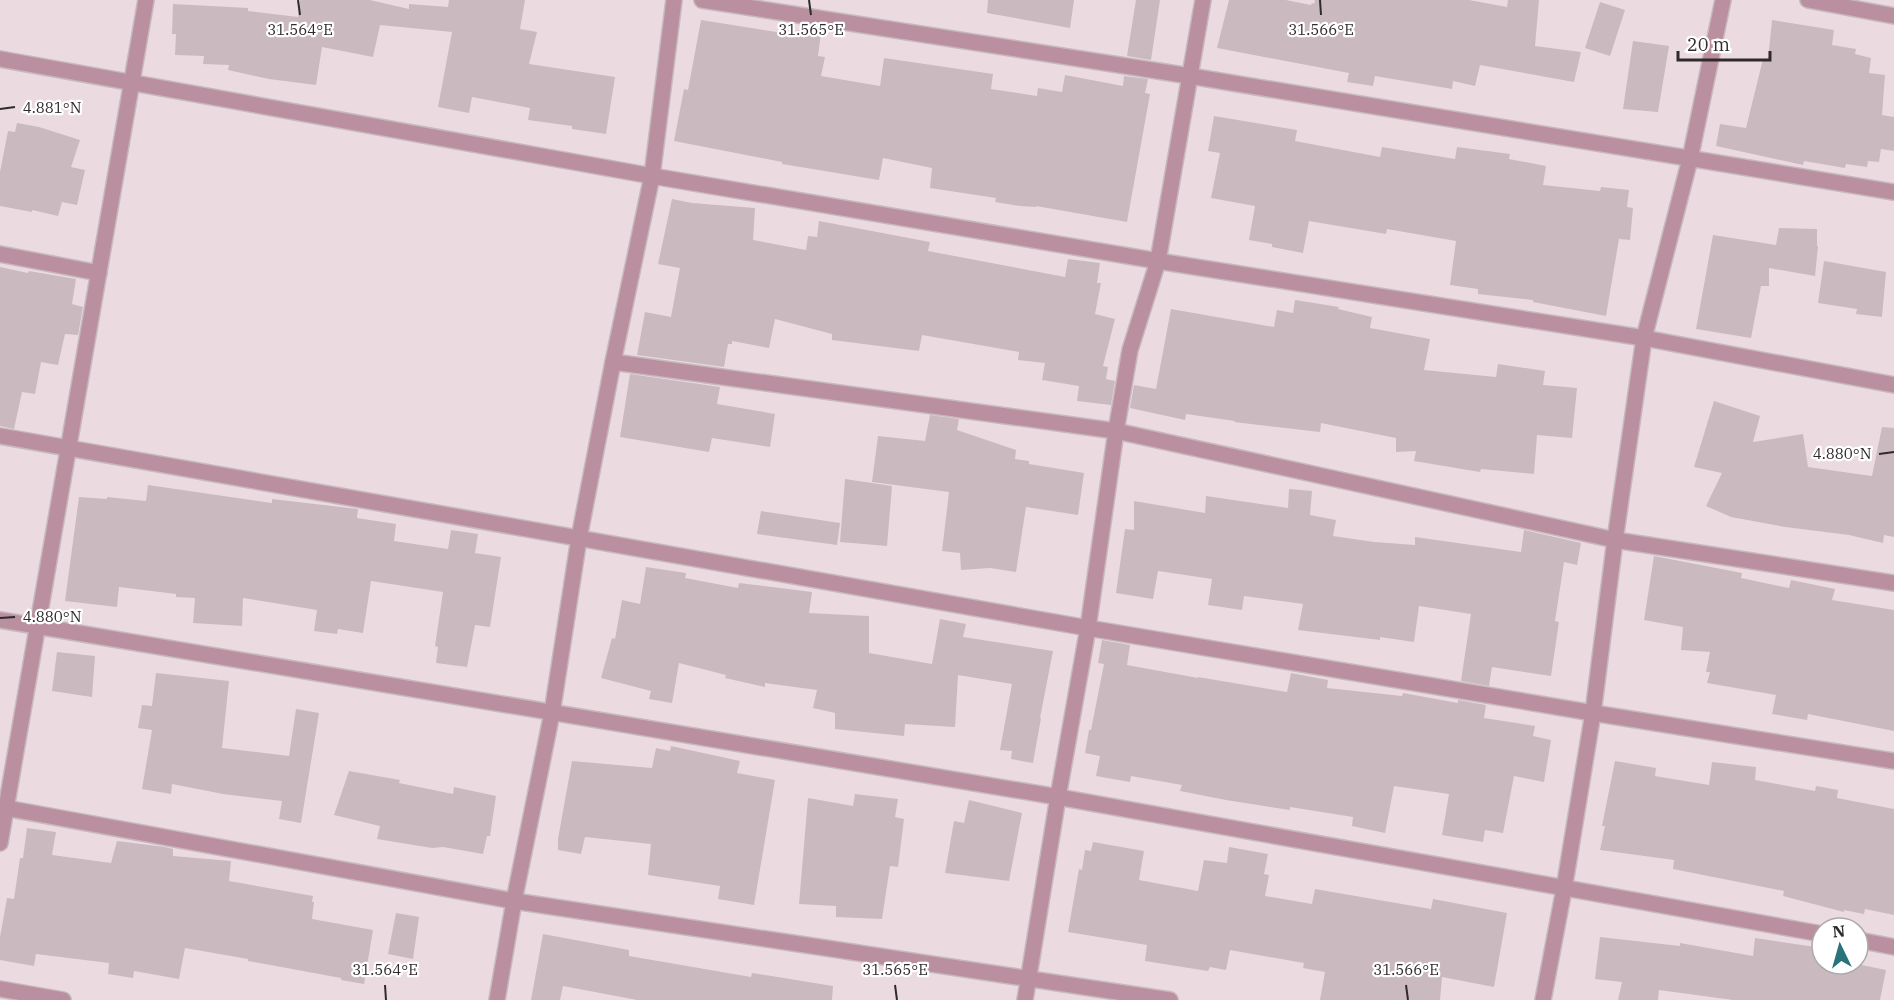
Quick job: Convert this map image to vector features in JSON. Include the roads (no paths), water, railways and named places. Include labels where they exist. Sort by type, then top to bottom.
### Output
[{"type":"street","points":[[0,843],[4,807],[39,627],[146,0]]},
{"type":"street","points":[[497,1000],[514,901],[552,713],[579,538],[652,176],[674,0]]},
{"type":"street","points":[[702,0],[1190,76],[1894,192]]},
{"type":"street","points":[[1025,1000],[1088,628],[1130,350],[1158,261],[1203,0]]},
{"type":"street","points":[[1543,1000],[1593,712],[1644,338],[1690,159],[1723,0]]},
{"type":"street","points":[[1808,0],[1894,16]]},
{"type":"street","points":[[0,59],[652,176],[1158,261],[1644,338],[1894,385]]},
{"type":"street","points":[[0,254],[99,273]]},
{"type":"street","points":[[613,362],[1116,431],[1615,540],[1894,583]]},
{"type":"street","points":[[0,436],[1088,628],[1894,761]]},
{"type":"street","points":[[0,620],[1058,796],[1810,932]]},
{"type":"street","points":[[4,807],[514,901],[1170,1000]]},
{"type":"street","points":[[1870,942],[1894,947]]},
{"type":"street","points":[[0,989],[63,1000]]}]
